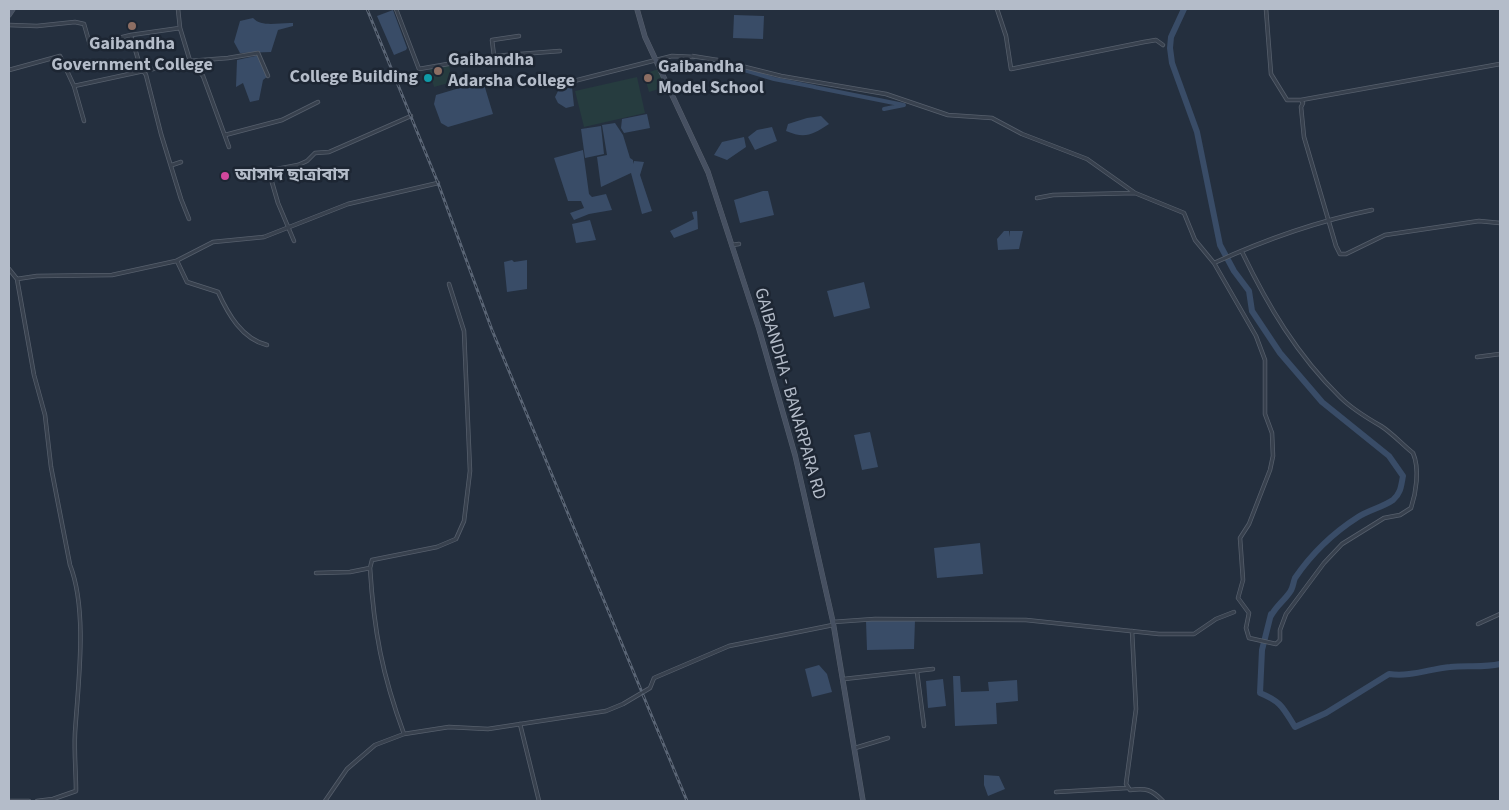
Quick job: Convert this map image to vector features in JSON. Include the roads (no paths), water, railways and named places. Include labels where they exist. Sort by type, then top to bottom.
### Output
[{"type":"main road","points":[[9,15],[13,9]]},
{"type":"main road","name":"GAIBANDHA - BANARPARA RD","points":[[637,9],[645,37],[655,60],[708,172],[770,357],[795,455],[833,623],[844,679],[863,801]]},
{"type":"street","points":[[178,9],[180,28],[190,61],[203,76],[229,146]]},
{"type":"street","points":[[396,9],[419,69],[494,56],[560,51]]},
{"type":"street","points":[[997,9],[1006,36],[1011,69],[1156,40],[1163,45]]},
{"type":"street","points":[[1266,9],[1271,74],[1287,100],[1301,100],[1500,64]]},
{"type":"street","points":[[9,25],[37,26],[75,22],[84,24],[90,45],[131,35],[180,28]]},
{"type":"street","points":[[131,35],[172,166],[180,199],[189,219]]},
{"type":"street","points":[[494,56],[492,40],[519,36]]},
{"type":"street","points":[[74,86],[190,61],[258,53],[268,76]]},
{"type":"street","points":[[655,60],[673,53],[717,60],[781,76],[886,94],[948,115],[992,118],[1022,134],[1087,159],[1136,193],[1184,213],[1195,240],[1215,263],[1262,348],[1265,360],[1265,414],[1272,433],[1273,456],[1270,470],[1249,524],[1240,538],[1243,580],[1238,598],[1249,613],[1246,628],[1250,638],[1276,644],[1280,640],[1286,614],[1324,563],[1342,544],[1384,518],[1400,515],[1410,508],[1416,484],[1416,458],[1383,427],[1342,398],[1310,364],[1284,332],[1266,302],[1242,252]]},
{"type":"street","points":[[9,70],[60,56],[74,86],[84,121]]},
{"type":"street","points":[[562,84],[672,56],[704,58]]},
{"type":"street","points":[[1301,100],[1304,138],[1336,246],[1342,255],[1385,235],[1479,221],[1500,223]]},
{"type":"street","points":[[225,135],[282,120],[318,102]]},
{"type":"street","points":[[256,173],[298,165],[307,161],[315,153],[329,152],[411,116]]},
{"type":"street","points":[[172,166],[182,162]]},
{"type":"street","points":[[269,172],[294,241]]},
{"type":"street","points":[[17,279],[37,276],[112,276],[176,261],[213,242],[264,237],[348,204],[438,183]]},
{"type":"street","points":[[1037,198],[1053,195],[1136,193]]},
{"type":"street","points":[[1215,263],[1255,245],[1329,221],[1372,210]]},
{"type":"street","points":[[732,245],[739,244]]},
{"type":"street","points":[[176,261],[187,282],[218,292],[232,317],[246,335],[258,343],[267,345]]},
{"type":"street","points":[[9,269],[17,279],[34,375],[45,415],[51,467],[70,565],[75,579],[79,610],[80,648],[75,735],[76,791],[53,800],[37,801]]},
{"type":"street","points":[[404,734],[387,686],[379,653],[373,622],[370,568],[372,560],[437,546],[456,539],[464,521],[470,471],[464,331],[449,284]]},
{"type":"street","points":[[1477,357],[1500,354]]},
{"type":"street","points":[[316,573],[350,572],[370,568]]},
{"type":"street","points":[[325,801],[347,769],[375,745],[404,734],[449,727],[488,729],[606,711],[623,704],[650,688],[654,678],[729,646],[833,623],[875,619],[1026,620],[1159,634],[1194,634],[1216,619],[1234,612]]},
{"type":"street","points":[[1478,624],[1500,614]]},
{"type":"street","points":[[1127,788],[1136,709],[1132,631]]},
{"type":"street","points":[[844,679],[933,669]]},
{"type":"street","points":[[917,672],[924,726]]},
{"type":"street","points":[[520,724],[539,801]]},
{"type":"street","points":[[854,748],[888,738]]},
{"type":"street","points":[[1056,792],[1146,788],[1153,790],[1162,801]]},
{"type":"street","points":[[9,801],[28,801]]},
{"type":"water","points":[[393,10],[407,48],[394,55],[377,16]]},
{"type":"water","points":[[734,15],[764,16],[763,39],[733,38]]},
{"type":"water","points":[[253,18],[261,23],[293,23],[293,26],[278,30],[271,52],[240,53],[234,42],[240,21]]},
{"type":"water","points":[[260,55],[268,76],[263,80],[259,100],[250,102],[243,83],[236,87],[237,60]]},
{"type":"water","points":[[483,81],[493,114],[448,127],[441,123],[434,104],[436,95]]},
{"type":"water","points":[[565,84],[572,87],[574,106],[566,108],[558,103],[555,97],[560,87]]},
{"type":"water","points":[[647,114],[650,128],[624,133],[621,128],[622,119]]},
{"type":"water","points":[[821,116],[829,124],[818,131],[808,135],[798,135],[786,131],[788,124]]},
{"type":"water","points":[[615,123],[623,135],[633,164],[634,161],[644,162],[640,175],[652,211],[642,214],[631,173],[601,187],[597,157],[607,155],[602,125]]},
{"type":"water","points":[[601,126],[604,154],[585,158],[581,129]]},
{"type":"water","points":[[772,127],[777,141],[755,150],[748,137],[757,130]]},
{"type":"water","points":[[744,137],[746,147],[727,160],[714,155],[722,142]]},
{"type":"water","points":[[583,150],[589,194],[592,197],[606,194],[612,210],[589,214],[574,220],[570,213],[584,208],[581,201],[568,201],[554,158]]},
{"type":"water","points":[[768,191],[774,215],[740,223],[734,200]]},
{"type":"water","points":[[697,211],[698,229],[674,238],[670,231],[694,219],[692,212]]},
{"type":"water","points":[[590,220],[596,240],[576,243],[572,224]]},
{"type":"water","points":[[1004,231],[1009,231],[1009,237],[1010,231],[1023,231],[1019,249],[998,250],[997,239]]},
{"type":"water","points":[[512,260],[514,262],[527,260],[527,289],[507,292],[504,262]]},
{"type":"water","points":[[864,282],[870,308],[834,317],[827,291]]},
{"type":"water","points":[[870,432],[878,467],[862,470],[854,435]]},
{"type":"water","points":[[980,543],[983,574],[937,578],[934,548]]},
{"type":"water","points":[[915,620],[914,649],[867,650],[866,621]]},
{"type":"water","points":[[819,665],[827,674],[832,692],[812,697],[805,669]]},
{"type":"water","points":[[953,676],[960,676],[961,692],[989,691],[988,682],[1017,680],[1018,701],[996,703],[997,724],[955,726]]},
{"type":"water","points":[[943,679],[946,706],[928,708],[926,681]]},
{"type":"water","points":[[984,775],[999,776],[1005,789],[988,796],[984,785]]},
{"type":"waterway","points":[[1184,9],[1171,37],[1172,63],[1197,132],[1220,245],[1234,271],[1249,291],[1252,311],[1280,353],[1322,402],[1389,456],[1403,476],[1399,492],[1393,500],[1358,517],[1340,530],[1316,552],[1295,578],[1290,592],[1271,616],[1271,614],[1262,650],[1260,693],[1278,703],[1295,727],[1326,713],[1389,674],[1412,674],[1450,667],[1500,664]]},
{"type":"waterway","points":[[711,60],[774,79],[815,87]]},
{"type":"waterway","points":[[814,87],[904,105],[884,109]]},
{"type":"railway","points":[[367,9],[438,183],[492,330],[641,690]]},
{"type":"railway","points":[[643,695],[687,801]]},
{"type":"place","name":"Gaibandha Government College","points":[[132,26]]},
{"type":"place","name":"Gaibandha Adarsha College","points":[[438,71]]},
{"type":"place","name":"College Building","points":[[428,78]]},
{"type":"place","name":"Gaibandha Model School","points":[[648,78]]},
{"type":"place","name":"আসাদ ছাত্রাবাস","points":[[225,176]]}]
